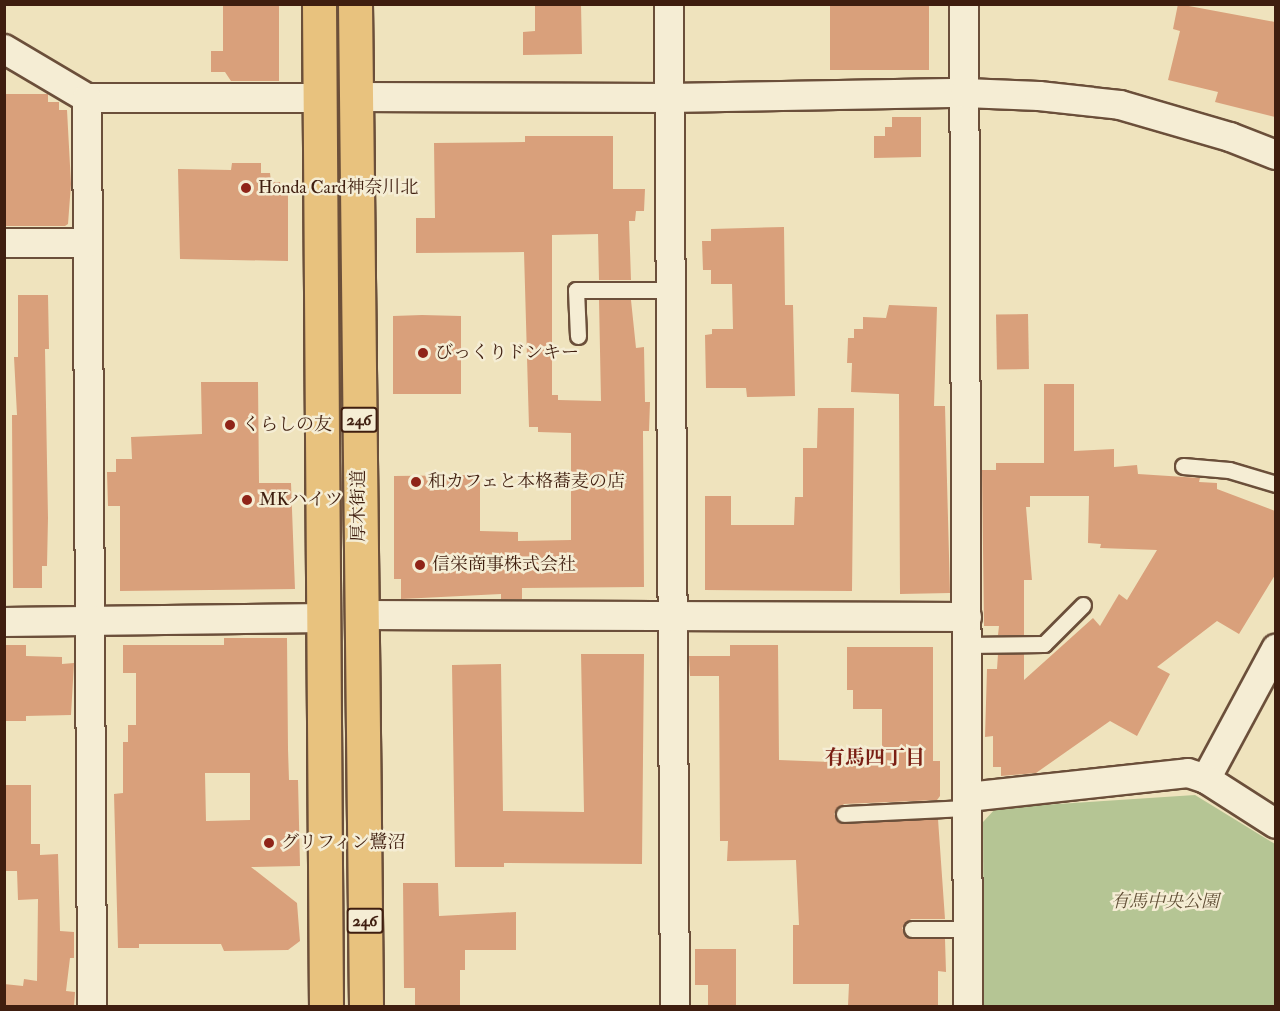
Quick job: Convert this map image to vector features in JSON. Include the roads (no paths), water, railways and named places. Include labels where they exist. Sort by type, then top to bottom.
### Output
[{"type":"highway","name":"厚木街道","points":[[319,4],[326,1006]]},
{"type":"highway","name":"厚木街道","points":[[355,4],[366,1006]]},
{"type":"street","points":[[669,4],[675,1006]]},
{"type":"street","points":[[964,4],[968,1006]]},
{"type":"street","points":[[4,49],[87,98],[320,98]]},
{"type":"street","points":[[356,97],[669,98],[965,93],[1120,105],[1230,137],[1275,155]]},
{"type":"street","points":[[87,98],[92,1006]]},
{"type":"street","points":[[4,243],[87,243]]},
{"type":"street","points":[[360,615],[673,616],[967,631]]},
{"type":"street","points":[[4,622],[325,618]]},
{"type":"street","points":[[1206,779],[1275,649]]},
{"type":"street","points":[[968,803],[1188,773],[1206,779],[1275,824]]},
{"type":"lane","points":[[578,336],[576,290],[671,290]]},
{"type":"lane","points":[[1183,466],[1229,470],[1275,484]]},
{"type":"lane","points":[[967,631],[1044,644],[1083,605]]},
{"type":"lane","points":[[844,814],[968,803]]},
{"type":"lane","points":[[912,928],[968,929]]},
{"type":"place","name":"Honda Card神奈川北","points":[[246,188]]},
{"type":"place","name":"びっくりドンキー","points":[[423,353]]},
{"type":"place","name":"くらしの友","points":[[230,425]]},
{"type":"place","name":"和カフェと本格蕎麦の店","points":[[416,482]]},
{"type":"place","name":"MKハイツ","points":[[247,500]]},
{"type":"place","name":"信栄商事株式会社","points":[[420,565]]},
{"type":"place","name":"グリフィン鷺沼","points":[[269,843]]},
{"type":"district","name":"有馬四丁目","points":[[875,757]]},
{"type":"park label","name":"有馬中央公園","points":[[1165,902]]}]
